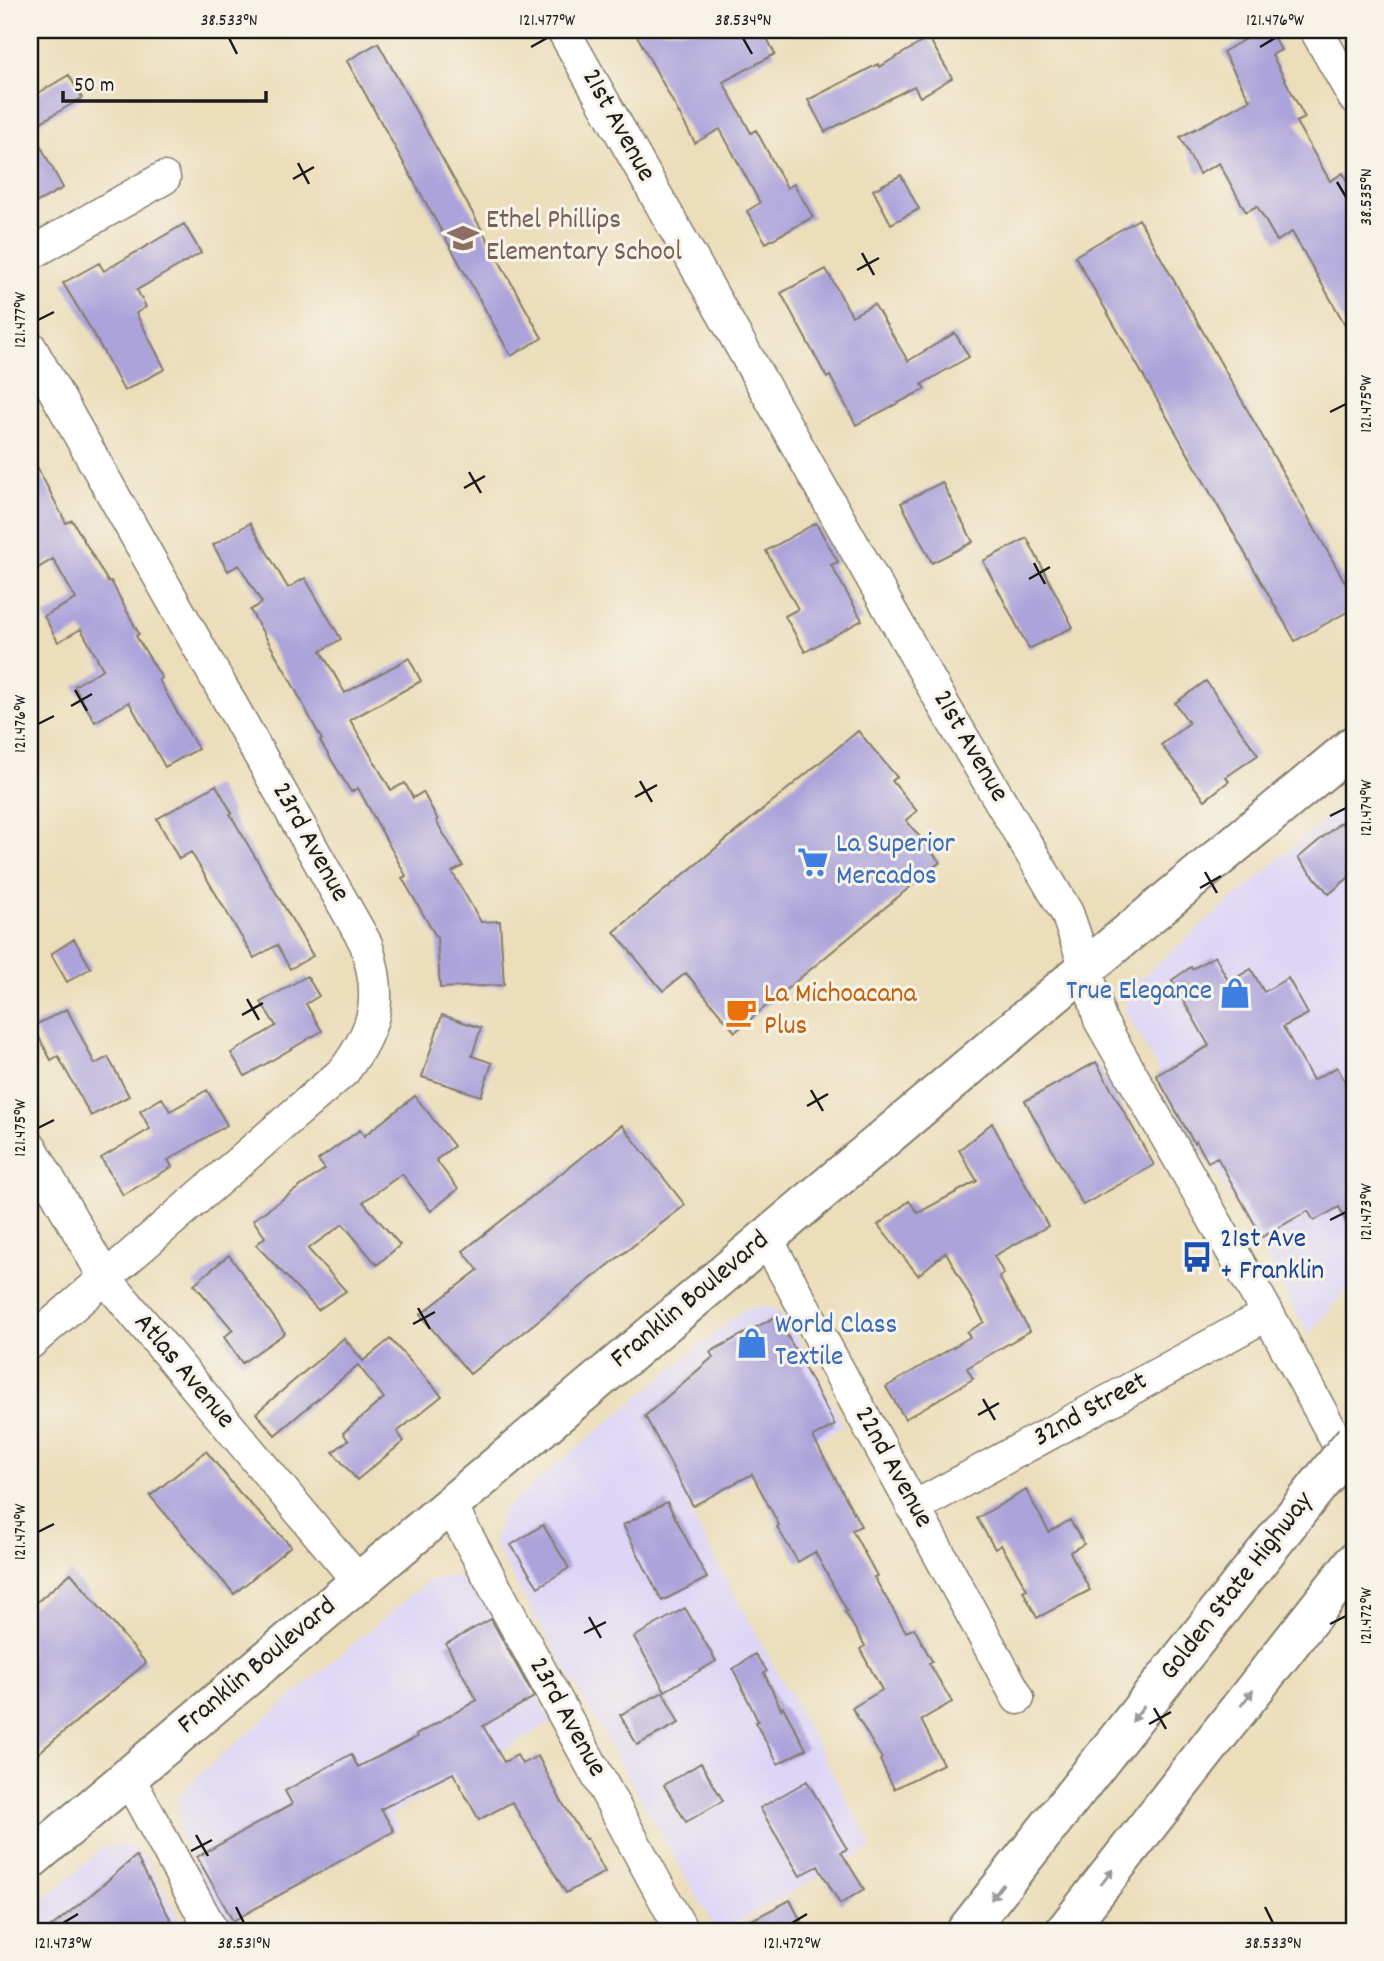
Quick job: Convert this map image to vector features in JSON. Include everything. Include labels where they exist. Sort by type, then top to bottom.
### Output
[{"type":"main road","name":"Franklin Boulevard","points":[[30,1860],[1354,745]]},
{"type":"main road","name":"Golden State Highway","points":[[966,1931],[1354,1441]]},
{"type":"main road","points":[[1065,1931],[1354,1562]]},
{"type":"street","name":"21st Avenue","points":[[563,30],[948,713],[1066,913],[1086,968],[1100,1020],[1268,1314],[1354,1474]]},
{"type":"street","points":[[1317,30],[1354,97]]},
{"type":"street","points":[[30,254],[164,178]]},
{"type":"street","name":"23rd Avenue","points":[[30,347],[366,944],[373,967],[376,992],[373,1018],[362,1047],[344,1071],[30,1343]]},
{"type":"street","name":"Atlas Avenue","points":[[30,1146],[105,1278],[359,1582]]},
{"type":"street","name":"22nd Avenue","points":[[766,1238],[1018,1698]]},
{"type":"street","name":"32nd Street","points":[[914,1508],[1268,1314]]},
{"type":"street","name":"23rd Avenue","points":[[450,1505],[682,1931]]},
{"type":"street","points":[[128,1777],[212,1931]]},
{"type":"shaded area","points":[[1354,795],[1354,1280],[1309,1335],[1125,1011],[1131,986]]},
{"type":"shaded area","points":[[769,1307],[788,1319],[843,1426],[689,1511],[873,1847],[722,1931],[717,1931],[493,1543],[503,1510],[744,1309]]},
{"type":"shaded area","points":[[456,1576],[481,1596],[552,1722],[391,1815],[399,1829],[226,1924],[180,1836],[178,1799],[193,1780],[429,1580]]},
{"type":"shaded area","points":[[119,1844],[132,1846],[146,1858],[186,1931],[30,1931],[30,1912],[102,1848]]},
{"type":"building","points":[[634,30],[763,30],[775,54],[723,82],[751,133],[756,130],[787,188],[794,184],[813,217],[766,243],[747,211],[760,203],[720,129],[695,143]]},
{"type":"building","points":[[1261,30],[1269,30],[1281,50],[1272,55],[1305,118],[1296,122],[1330,181],[1343,173],[1354,193],[1354,340],[1292,232],[1277,241],[1257,206],[1246,212],[1219,163],[1199,174],[1180,137],[1250,100],[1223,52]]},
{"type":"building","points":[[929,38],[952,78],[920,97],[914,86],[825,132],[808,100],[878,64],[879,67]]},
{"type":"building","points":[[378,43],[542,338],[511,356],[347,61]]},
{"type":"building","points":[[69,75],[82,98],[31,128],[63,188],[30,206],[30,98]]},
{"type":"building","points":[[901,175],[919,209],[891,224],[873,190]]},
{"type":"building","points":[[1139,219],[1354,598],[1354,608],[1295,641],[1075,256]]},
{"type":"building","points":[[184,224],[201,253],[137,290],[146,307],[136,313],[165,369],[124,391],[63,283],[99,263],[104,271]]},
{"type":"building","points":[[826,269],[852,316],[874,304],[908,361],[955,333],[969,357],[922,384],[925,389],[856,425],[781,293]]},
{"type":"building","points":[[30,453],[66,523],[72,520],[108,582],[111,581],[139,634],[136,636],[162,678],[159,680],[198,749],[165,767],[129,702],[95,722],[74,686],[103,669],[81,629],[58,642],[44,616],[76,599],[53,559],[38,568],[30,554]]},
{"type":"building","points":[[942,482],[973,542],[932,563],[901,503]]},
{"type":"building","points":[[250,523],[288,588],[305,578],[341,639],[321,651],[345,693],[409,658],[421,681],[350,720],[391,790],[405,783],[413,798],[423,792],[438,820],[436,821],[463,866],[452,872],[481,922],[500,921],[504,985],[440,988],[437,938],[402,878],[406,876],[358,788],[351,792],[320,741],[322,740],[287,674],[250,610],[262,603],[239,565],[228,571],[213,545]]},
{"type":"building","points":[[816,523],[838,562],[831,565],[862,620],[805,652],[785,616],[798,609],[766,551]]},
{"type":"building","points":[[1027,538],[1073,627],[1029,649],[983,561]]},
{"type":"building","points":[[1206,681],[1258,755],[1226,777],[1229,781],[1205,800],[1161,745],[1189,723],[1175,703]]},
{"type":"building","points":[[858,731],[897,777],[892,781],[917,811],[906,820],[940,862],[735,1032],[686,973],[663,991],[614,932]]},
{"type":"building","points":[[216,785],[232,813],[230,814],[313,956],[290,969],[277,945],[254,958],[191,852],[179,859],[157,819]]},
{"type":"building","points":[[1341,822],[1354,838],[1354,873],[1329,894],[1298,858]]},
{"type":"building","points":[[74,939],[91,968],[67,982],[51,954]]},
{"type":"building","points":[[1215,956],[1229,982],[1251,969],[1264,992],[1288,978],[1308,1014],[1283,1027],[1313,1080],[1337,1067],[1354,1098],[1354,1238],[1339,1207],[1314,1221],[1308,1211],[1262,1237],[1217,1157],[1208,1162],[1196,1141],[1194,1143],[1156,1075],[1209,1046],[1172,980]]},
{"type":"building","points":[[307,976],[319,996],[306,1004],[322,1031],[245,1076],[231,1053],[276,1026],[261,1002]]},
{"type":"building","points":[[67,1009],[95,1064],[108,1057],[129,1096],[91,1116],[58,1056],[51,1060],[33,1026]]},
{"type":"building","points":[[442,1015],[481,1028],[472,1056],[492,1063],[481,1096],[422,1077]]},
{"type":"building","points":[[1096,1062],[1154,1165],[1083,1205],[1025,1101]]},
{"type":"building","points":[[207,1090],[227,1125],[168,1160],[172,1167],[123,1195],[101,1158],[150,1129],[140,1111],[162,1098],[170,1111]]},
{"type":"building","points":[[415,1096],[454,1146],[436,1160],[458,1189],[431,1211],[402,1174],[363,1202],[400,1245],[377,1265],[343,1224],[308,1249],[346,1291],[318,1310],[256,1245],[265,1237],[253,1220],[325,1169],[318,1160],[360,1130],[364,1136]]},
{"type":"building","points":[[992,1123],[1048,1226],[994,1256],[1004,1274],[999,1277],[1030,1331],[967,1368],[973,1379],[905,1419],[886,1387],[970,1337],[967,1332],[984,1322],[946,1252],[918,1275],[878,1225],[909,1201],[918,1213],[977,1181],[959,1150]]},
{"type":"building","points":[[622,1125],[685,1205],[470,1374],[420,1315],[478,1270],[463,1251]]},
{"type":"building","points":[[229,1255],[285,1333],[242,1363],[224,1337],[233,1330],[194,1284]]},
{"type":"building","points":[[777,1316],[835,1425],[813,1437],[861,1526],[852,1530],[877,1576],[874,1577],[906,1632],[914,1628],[932,1661],[929,1663],[952,1702],[921,1720],[943,1764],[894,1789],[880,1760],[882,1759],[852,1708],[882,1690],[860,1649],[865,1646],[815,1552],[798,1562],[777,1527],[779,1525],[752,1474],[693,1506],[645,1416],[713,1357],[710,1352]]},
{"type":"building","points":[[344,1338],[363,1361],[390,1339],[442,1396],[397,1432],[404,1441],[357,1480],[333,1452],[348,1440],[343,1433],[384,1398],[358,1365],[275,1435],[256,1413]]},
{"type":"building","points":[[206,1451],[240,1493],[291,1546],[234,1594],[150,1496]]},
{"type":"building","points":[[1026,1490],[1049,1532],[1070,1520],[1084,1544],[1070,1552],[1090,1590],[1037,1618],[1023,1591],[1027,1589],[1001,1545],[995,1549],[977,1518]]},
{"type":"building","points":[[667,1502],[707,1578],[662,1601],[623,1525]]},
{"type":"building","points":[[543,1525],[569,1568],[538,1587],[511,1545]]},
{"type":"building","points":[[71,1573],[146,1663],[30,1760],[30,1608]]},
{"type":"building","points":[[685,1608],[716,1661],[665,1691],[634,1637]]},
{"type":"building","points":[[491,1619],[534,1697],[483,1726],[504,1762],[517,1755],[522,1764],[538,1756],[560,1799],[585,1839],[587,1838],[605,1872],[566,1893],[512,1802],[479,1820],[453,1773],[381,1809],[394,1831],[233,1921],[197,1857],[292,1804],[285,1791],[351,1754],[358,1767],[417,1737],[416,1735],[477,1700],[446,1644]]},
{"type":"building","points":[[755,1654],[767,1671],[764,1673],[781,1709],[783,1707],[806,1749],[778,1764],[755,1722],[758,1721],[733,1669]]},
{"type":"building","points":[[663,1692],[679,1723],[637,1745],[620,1715]]},
{"type":"building","points":[[701,1763],[723,1801],[686,1822],[664,1785]]},
{"type":"building","points":[[807,1781],[847,1849],[841,1852],[864,1889],[840,1904],[818,1866],[800,1876],[760,1808]]},
{"type":"building","points":[[136,1856],[177,1931],[46,1931],[93,1893]]},
{"type":"building","points":[[790,1900],[806,1931],[731,1931]]},
{"type":"place","name":"Ethel Phillips Elementary School","points":[[463,238]]},
{"type":"place","name":"La Superior Mercados","points":[[813,862]]},
{"type":"place","name":"True Elegance","points":[[1235,993]]},
{"type":"place","name":"La Michoacana Plus","points":[[741,1012]]},
{"type":"place","name":"21st Ave + Franklin","points":[[1197,1257]]},
{"type":"place","name":"World Class Textile","points":[[752,1343]]}]
